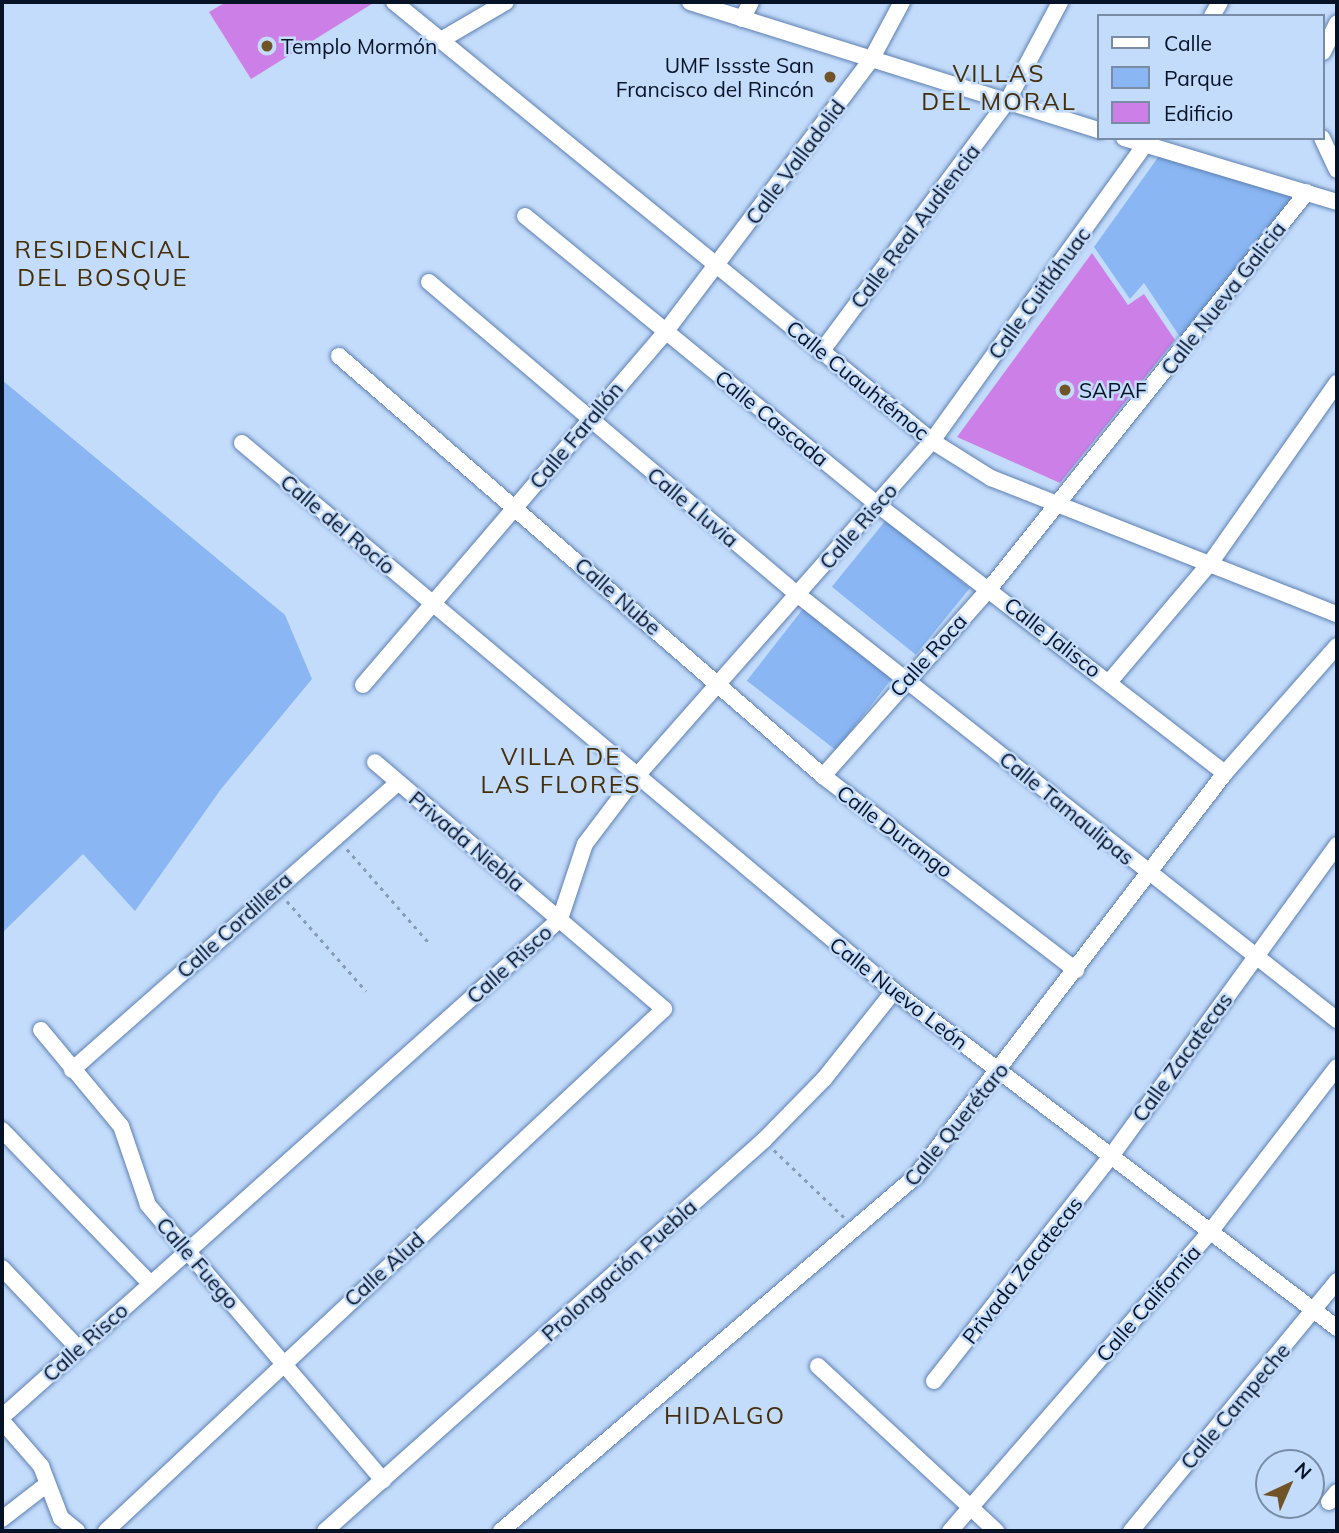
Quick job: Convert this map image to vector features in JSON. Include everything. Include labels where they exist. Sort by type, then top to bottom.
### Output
[{"type":"street","name":"Calle Cuauhtémoc","points":[[394,2],[932,441],[991,478],[1061,502],[1337,614]]},
{"type":"street","points":[[441,40],[506,2]]},
{"type":"street","points":[[690,2],[723,7],[742,19],[1098,130]]},
{"type":"street","points":[[742,19],[751,2]]},
{"type":"street","name":"Calle Valladolid","points":[[718,265],[871,60],[902,2]]},
{"type":"street","name":"Calle Real Audiencia","points":[[821,352],[1009,100],[1060,2]]},
{"type":"street","points":[[1325,48],[1337,23]]},
{"type":"street","points":[[1323,140],[1337,170]]},
{"type":"street","points":[[1148,142],[1337,202]]},
{"type":"street","name":"Calle Cuitláhuac","points":[[932,441],[1148,142]]},
{"type":"street","name":"Calle Nueva Galicia","points":[[1061,502],[1307,192]]},
{"type":"street","name":"Calle Cascada","points":[[525,216],[878,505]]},
{"type":"street","name":"Calle Farallón","points":[[363,685],[666,331],[718,265]]},
{"type":"street","name":"Calle Lluvia","points":[[429,282],[588,420],[797,594]]},
{"type":"street","name":"Calle Nube","points":[[339,356],[720,684]]},
{"type":"street","points":[[1110,681],[1211,562],[1337,383]]},
{"type":"street","name":"Calle Risco","points":[[2,1419],[185,1251],[560,919],[585,844],[635,778],[932,441]]},
{"type":"street","name":"Calle del Rocío","points":[[242,443],[635,778]]},
{"type":"street","name":"Calle Roca","points":[[823,776],[906,679],[990,588],[1061,502]]},
{"type":"street","name":"Calle Jalisco","points":[[878,505],[990,588],[1225,772]]},
{"type":"street","name":"Calle Tamaulipas","points":[[797,594],[1147,873],[1337,1020]]},
{"type":"street","name":"Calle Querétaro","points":[[501,1531],[858,1231],[916,1176],[999,1072],[1225,772],[1337,646]]},
{"type":"street","name":"Calle Durango","points":[[720,684],[823,776],[1076,970]]},
{"type":"street","name":"Privada Niebla","points":[[374,762],[664,1009]]},
{"type":"street","name":"Calle Nuevo León","points":[[635,778],[894,991],[1109,1159],[1337,1328]]},
{"type":"street","name":"Calle Cordillera","points":[[72,1070],[398,783]]},
{"type":"street","name":"Calle Zacatecas","points":[[1109,1159],[1337,845]]},
{"type":"street","name":"Prolongación Puebla","points":[[325,1531],[764,1140],[824,1079],[894,991]]},
{"type":"street","name":"Calle Alud","points":[[106,1531],[283,1360],[664,1009]]},
{"type":"street","name":"Calle Fuego","points":[[41,1030],[121,1126],[148,1205],[383,1480]]},
{"type":"street","name":"Calle California","points":[[950,1531],[1210,1232],[1337,1067]]},
{"type":"street","points":[[2,1130],[150,1283]]},
{"type":"street","name":"Privada Zacatecas","points":[[934,1381],[1109,1159]]},
{"type":"street","points":[[2,1268],[78,1348]]},
{"type":"street","name":"Calle Campeche","points":[[1132,1531],[1337,1281]]},
{"type":"street","points":[[818,1366],[996,1531]]},
{"type":"street","points":[[2,1419],[41,1466],[46,1485],[61,1518],[77,1531]]},
{"type":"street","points":[[2,1519],[46,1485]]},
{"type":"path","points":[[335,836],[429,943]]},
{"type":"path","points":[[276,888],[366,991]]},
{"type":"path","points":[[764,1140],[858,1231]]},
{"type":"green space","points":[[1159,156],[1298,194],[1182,340],[1144,283],[1130,299],[1094,247]]},
{"type":"green space","points":[[2,380],[285,615],[312,679],[221,789],[135,911],[83,854],[2,933]]},
{"type":"green space","points":[[886,520],[970,588],[916,655],[832,587]]},
{"type":"green space","points":[[806,605],[895,675],[836,750],[747,681]]},
{"type":"building","name":"Templo Mormón","points":[[226,2],[375,2],[251,79],[209,12]]},
{"type":"building","name":"SAPAF","points":[[1092,253],[1128,305],[1144,294],[1175,340],[1060,483],[957,437]]},
{"type":"place","name":"Templo Mormón","points":[[267,46]]},
{"type":"place","name":"UMF Issste San Francisco del Rincón","points":[[830,77]]},
{"type":"place","name":"SAPAF","points":[[1065,390]]},
{"type":"district","name":"VILLAS DEL MORAL","points":[[999,88]]},
{"type":"district","name":"RESIDENCIAL DEL BOSQUE","points":[[103,264]]},
{"type":"district","name":"VILLA DE LAS FLORES","points":[[561,771]]},
{"type":"district","name":"HIDALGO","points":[[725,1416]]}]
